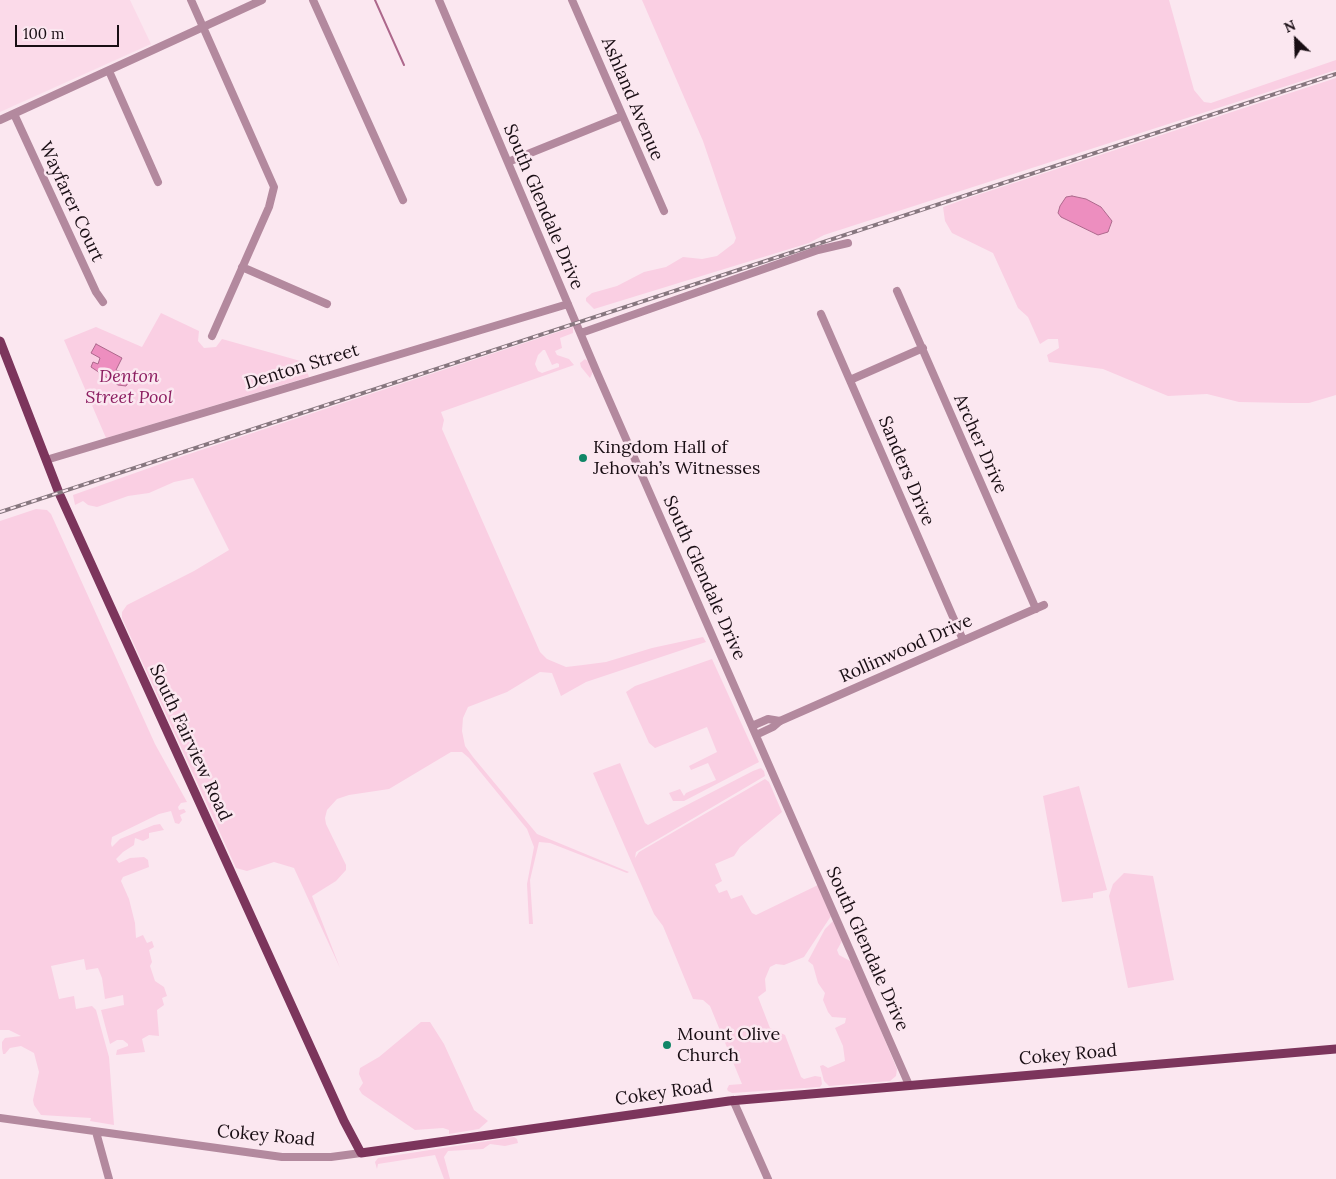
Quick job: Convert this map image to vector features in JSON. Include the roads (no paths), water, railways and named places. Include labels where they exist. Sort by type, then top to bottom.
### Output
[{"type":"main road","name":"South Fairview Road","points":[[0,341],[46,460],[128,646],[344,1121],[361,1153]]},
{"type":"main road","name":"Cokey Road","points":[[361,1153],[733,1100],[1336,1049]]},
{"type":"street","points":[[191,0],[274,187],[269,207],[212,336]]},
{"type":"street","points":[[0,120],[262,0]]},
{"type":"street","points":[[312,0],[404,200]]},
{"type":"street","name":"South Glendale Drive","points":[[439,0],[568,304],[909,1085]]},
{"type":"street","name":"Ashland Avenue","points":[[572,0],[664,211]]},
{"type":"street","points":[[109,71],[158,182]]},
{"type":"street","name":"Wayfarer Court","points":[[14,114],[96,292],[103,302]]},
{"type":"street","points":[[508,162],[622,116]]},
{"type":"street","points":[[581,332],[818,250],[848,243]]},
{"type":"street","points":[[242,267],[327,304]]},
{"type":"street","name":"Archer Drive","points":[[897,291],[1036,608]]},
{"type":"street","name":"Denton Street","points":[[46,460],[568,304]]},
{"type":"street","name":"Sanders Drive","points":[[822,314],[963,640]]},
{"type":"street","points":[[850,380],[923,348]]},
{"type":"street","name":"Rollinwood Drive","points":[[756,735],[773,727],[780,720],[1044,605]]},
{"type":"street","name":"Rollinwood Drive","points":[[752,726],[768,718],[780,720]]},
{"type":"street","points":[[733,1100],[768,1179]]},
{"type":"street","name":"Cokey Road","points":[[0,1118],[282,1157],[331,1157],[361,1153]]},
{"type":"street","points":[[96,1132],[109,1179]]},
{"type":"waterway","points":[[375,0],[404,65]]},
{"type":"railway","points":[[0,512],[1336,74]]},
{"type":"place","name":"Kingdom Hall of Jehovah’s Witnesses","points":[[583,458]]},
{"type":"place","name":"Mount Olive Church","points":[[667,1045]]},
{"type":"park label","name":"Denton Street Pool","points":[[129,387]]}]
